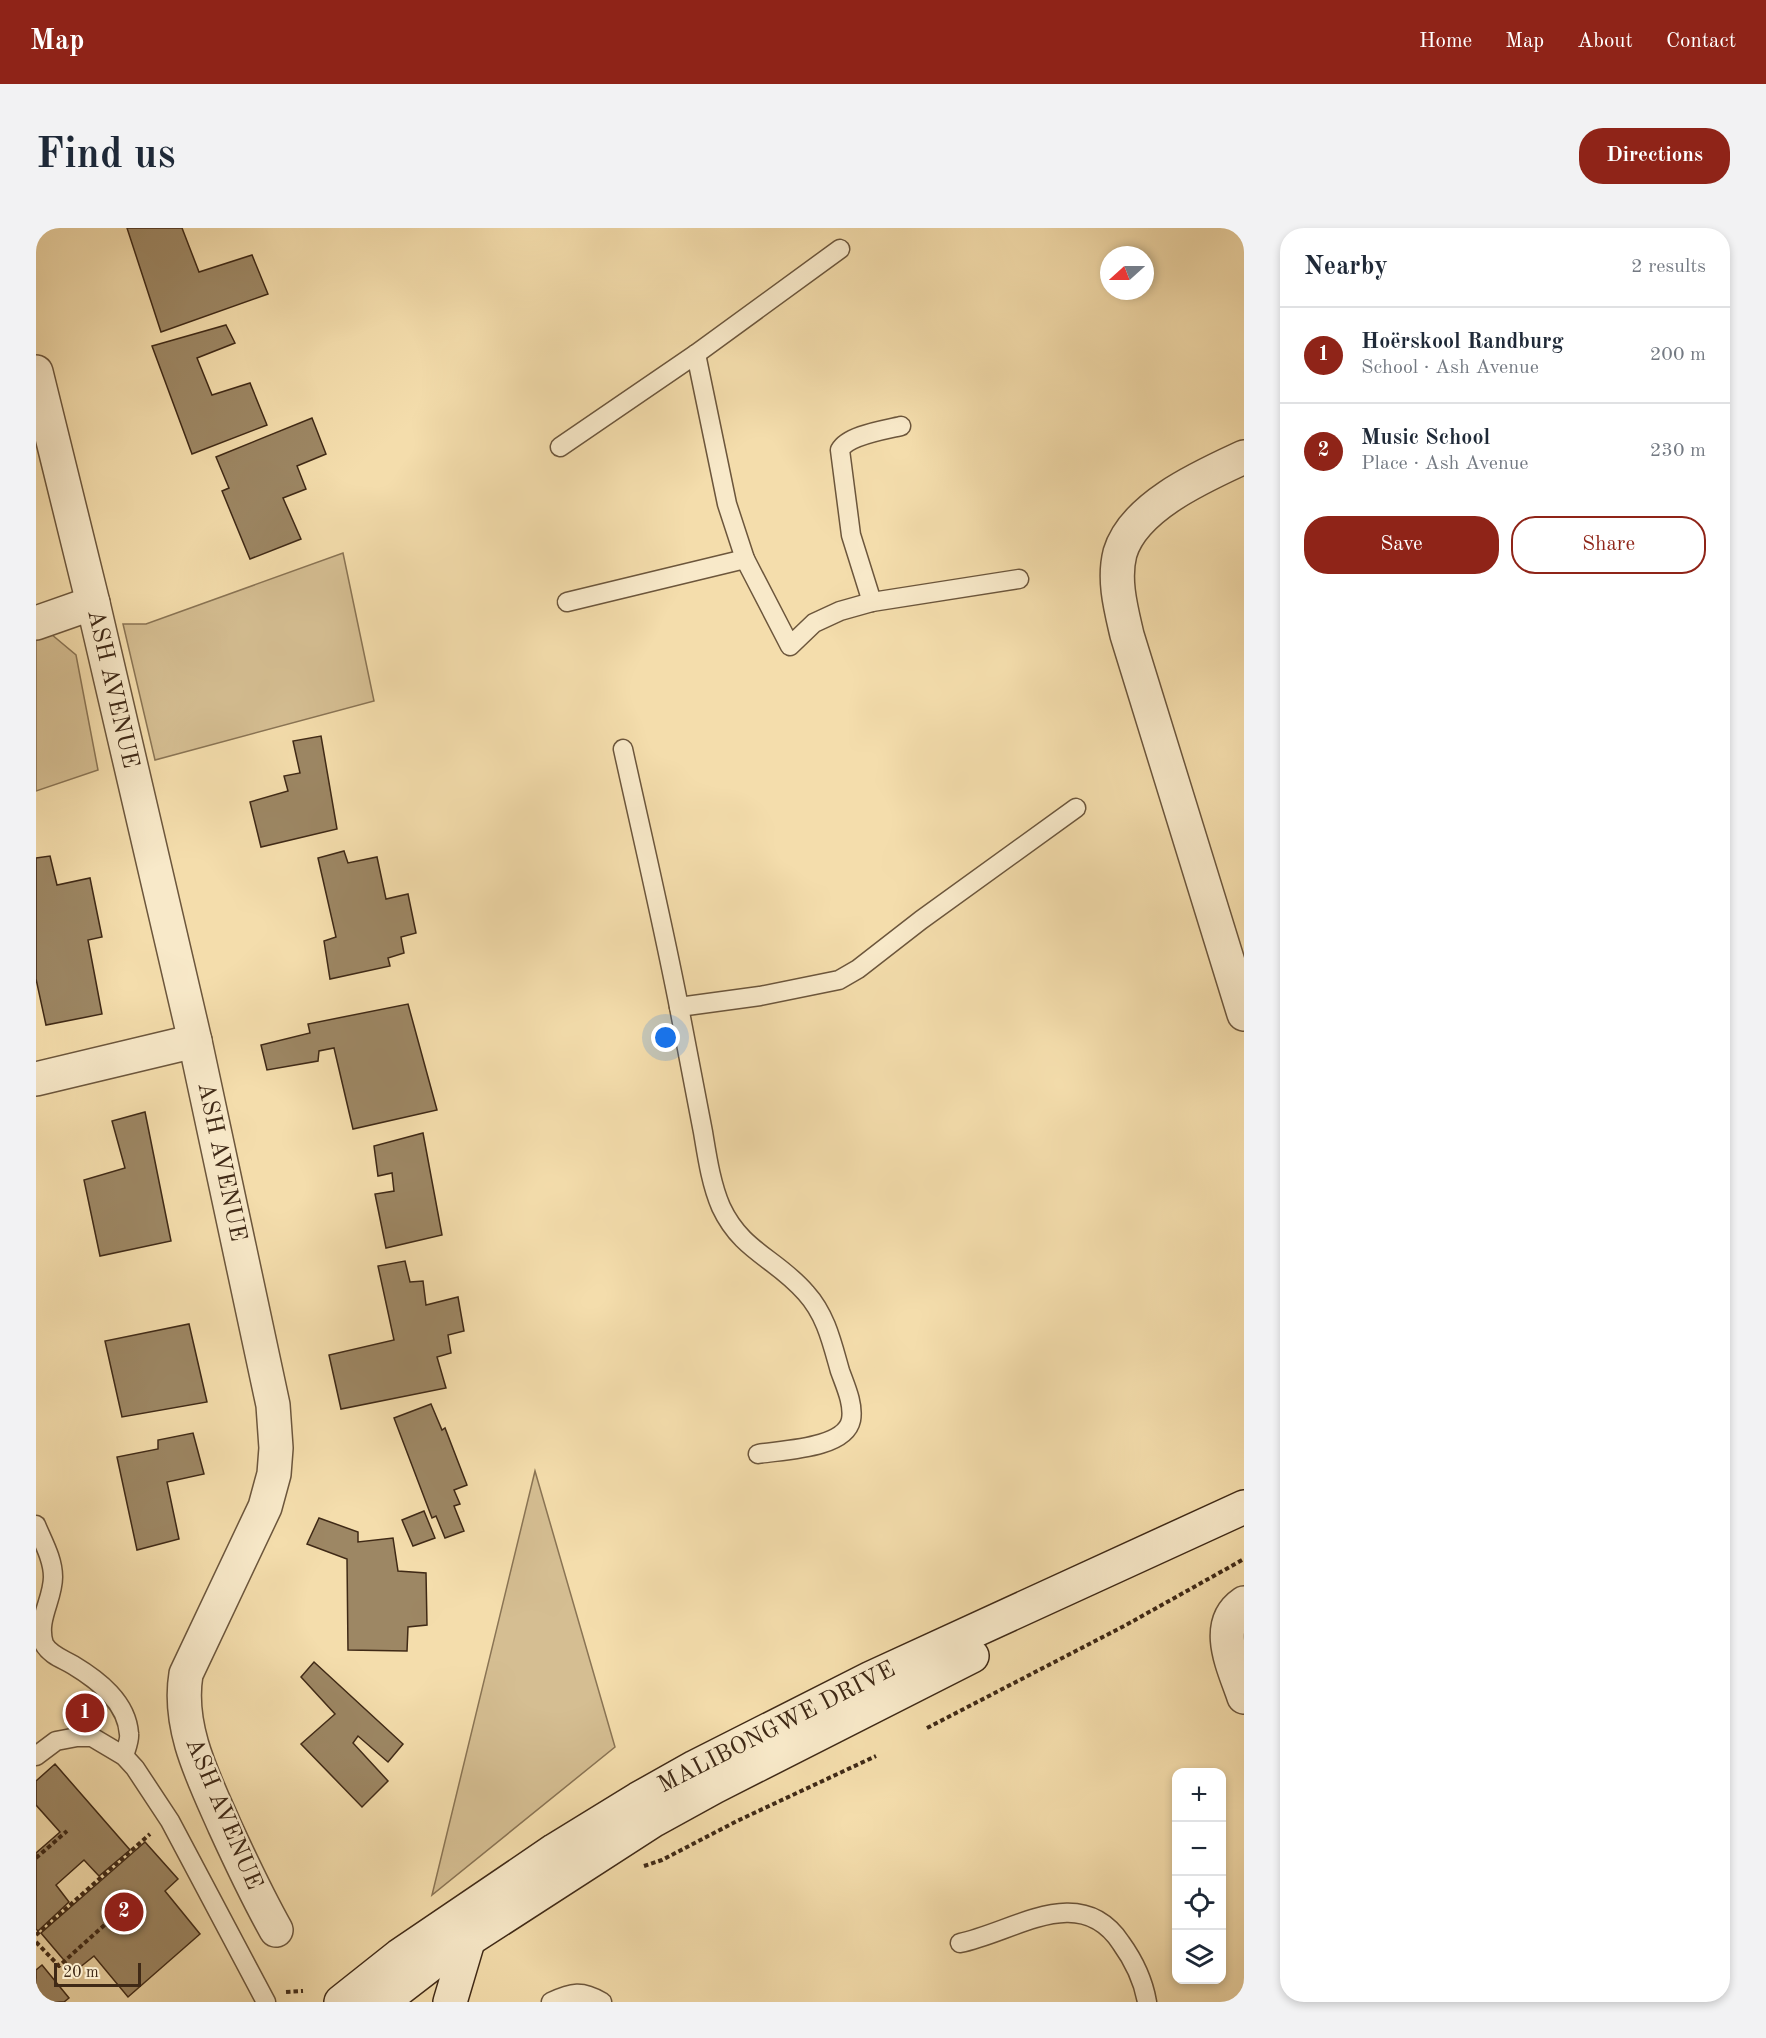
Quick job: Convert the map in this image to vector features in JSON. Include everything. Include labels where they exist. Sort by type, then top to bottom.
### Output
[{"type":"street","name":"ASH AVENUE","points":[[36,372],[93,603],[195,1041],[273,1405],[276,1448],[274,1474],[265,1507],[186,1674],[183,1692],[185,1717],[191,1743],[205,1782],[253,1888],[276,1930]]},
{"type":"street","points":[[1244,456],[1170,496],[1141,520],[1129,533],[1120,553],[1117,575],[1119,599],[1127,635],[1237,969],[1244,1014]]},
{"type":"street","points":[[36,623],[93,603]]},
{"type":"street","points":[[36,1079],[195,1041]]},
{"type":"street","name":"MALIBONGWE DRIVE","points":[[341,2002],[399,1956],[555,1850],[695,1767],[871,1678],[1244,1507]]},
{"type":"street","name":"MALIBONGWE DRIVE","points":[[382,2002],[434,1962],[654,1820],[883,1700],[1244,1525]]},
{"type":"street","points":[[1244,1603],[1232,1615],[1227,1624],[1226,1635],[1244,1697]]},
{"type":"street","points":[[450,2002],[470,1938]]},
{"type":"lane","points":[[560,447],[696,354],[840,249]]},
{"type":"lane","points":[[696,354],[727,504],[745,559],[790,646],[814,622],[840,610],[872,602],[1019,579]]},
{"type":"lane","points":[[872,602],[851,535],[840,450],[844,443],[854,439],[901,426]]},
{"type":"lane","points":[[567,602],[745,559]]},
{"type":"lane","points":[[623,749],[679,1007],[710,1170],[720,1205],[732,1228],[748,1246],[789,1275],[807,1294],[824,1319],[849,1401],[851,1419],[846,1431],[835,1439],[819,1444],[758,1454]]},
{"type":"lane","points":[[679,1007],[759,996],[839,980],[858,969],[921,920],[1076,808]]},
{"type":"lane","points":[[36,1525],[51,1559],[53,1577],[51,1591],[41,1617],[41,1634],[44,1644],[52,1654],[100,1682],[123,1711],[129,1735],[124,1756]]},
{"type":"lane","points":[[36,1756],[56,1742],[77,1737],[92,1737],[124,1756],[137,1770],[167,1818],[266,2002]]},
{"type":"lane","points":[[960,1943],[981,1939],[1038,1917],[1067,1911],[1093,1916],[1116,1934],[1136,1965],[1147,2002]]},
{"type":"lane","points":[[551,2002],[569,1994],[588,1994],[602,2002]]},
{"type":"path","points":[[927,1728],[1126,1625],[1244,1559]]},
{"type":"path","points":[[643,1866],[662,1860],[737,1821],[876,1756]]},
{"type":"path","points":[[36,1935],[167,1818]]},
{"type":"path","points":[[36,1858],[67,1832]]},
{"type":"path","points":[[36,1942],[58,1966],[140,1893]]},
{"type":"shaded area","points":[[343,553],[374,701],[155,760],[123,624],[146,624]]},
{"type":"shaded area","points":[[51,634],[76,655],[98,770],[36,791],[36,640]]},
{"type":"shaded area","points":[[535,1471],[615,1747],[432,1895]]},
{"type":"building","points":[[127,228],[182,228],[199,272],[252,255],[268,294],[161,332]]},
{"type":"building","points":[[226,325],[235,343],[197,358],[212,395],[250,383],[267,425],[192,454],[152,346]]},
{"type":"building","points":[[312,418],[326,454],[297,466],[306,489],[283,498],[301,539],[250,559],[222,491],[229,488],[216,457]]},
{"type":"building","points":[[321,736],[337,829],[261,847],[250,802],[288,791],[284,776],[300,773],[293,741]]},
{"type":"building","points":[[344,851],[348,863],[377,857],[386,899],[408,894],[416,933],[401,937],[404,953],[388,958],[390,966],[330,979],[324,941],[336,937],[318,858]]},
{"type":"building","points":[[50,856],[57,885],[90,878],[102,937],[88,940],[102,1014],[46,1025],[36,979],[36,858]]},
{"type":"building","points":[[408,1004],[437,1110],[353,1129],[334,1048],[319,1051],[318,1061],[267,1070],[261,1045],[310,1033],[308,1024]]},
{"type":"building","points":[[145,1112],[171,1241],[100,1256],[84,1180],[125,1168],[112,1121]]},
{"type":"building","points":[[423,1133],[442,1235],[386,1248],[375,1194],[394,1191],[392,1173],[378,1176],[374,1146]]},
{"type":"building","points":[[405,1261],[410,1282],[423,1281],[426,1305],[458,1297],[464,1331],[448,1335],[451,1353],[437,1357],[446,1388],[341,1409],[329,1355],[394,1340],[378,1266]]},
{"type":"building","points":[[189,1324],[207,1402],[122,1417],[105,1341]]},
{"type":"building","points":[[431,1404],[442,1430],[445,1428],[467,1485],[454,1490],[460,1504],[454,1506],[464,1531],[445,1538],[436,1516],[432,1518],[394,1418]]},
{"type":"building","points":[[193,1433],[204,1474],[167,1482],[179,1539],[137,1550],[117,1457],[158,1449],[158,1440]]},
{"type":"building","points":[[424,1511],[435,1538],[413,1546],[402,1520]]},
{"type":"building","points":[[319,1518],[358,1532],[358,1542],[393,1538],[398,1571],[426,1573],[427,1625],[408,1627],[407,1651],[348,1650],[347,1559],[307,1544]]},
{"type":"building","points":[[314,1662],[403,1744],[388,1762],[358,1736],[353,1743],[388,1781],[362,1807],[301,1744],[335,1714],[301,1677]]},
{"type":"building","points":[[55,1764],[130,1850],[99,1876],[84,1860],[56,1885],[69,1902],[38,1931],[36,1929],[36,1853],[60,1832],[36,1805],[36,1781]]},
{"type":"building","points":[[145,1842],[178,1879],[165,1891],[200,1934],[128,1997],[94,1956],[74,1972],[41,1933]]},
{"type":"building","points":[[42,1965],[69,1998],[64,2002],[36,2002],[36,1970]]},
{"type":"place","name":"Hoërskool Randburg","points":[[85,1713]]},
{"type":"place","name":"Music School","points":[[124,1912]]}]
